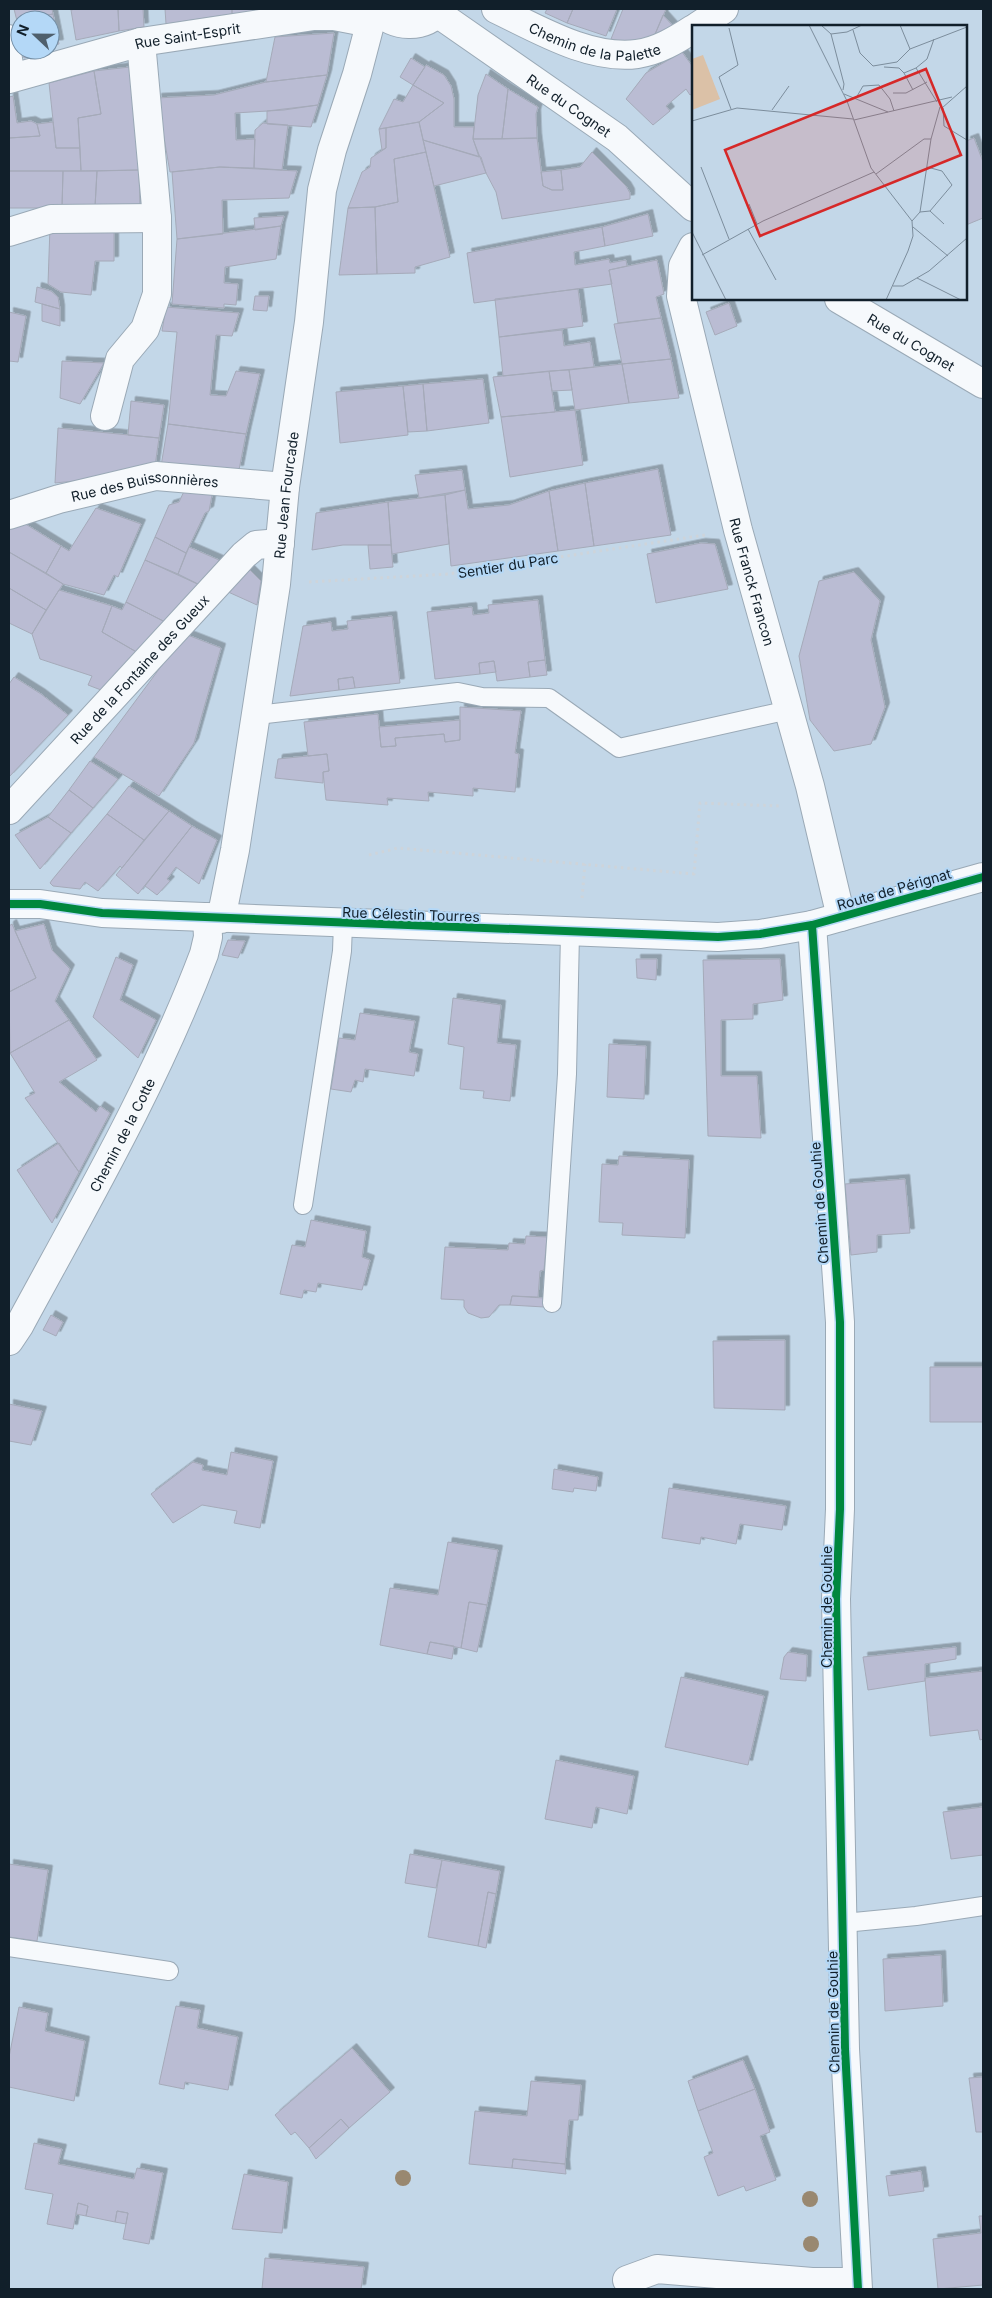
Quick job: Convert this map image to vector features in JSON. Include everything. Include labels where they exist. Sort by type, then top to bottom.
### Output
[{"type":"street","name":"Chemin de la Palette","points":[[496,9],[576,45],[609,54],[638,54],[670,44],[692,30]]},
{"type":"street","points":[[700,25],[724,9]]},
{"type":"street","name":"Rue Saint-Esprit","points":[[13,78],[141,42],[314,16],[378,16],[406,24],[417,24],[439,11]]},
{"type":"street","name":"Rue du Cognet","points":[[439,11],[617,138],[692,206]]},
{"type":"street","name":"Rue Jean Fourcade","points":[[214,918],[235,850],[257,714],[276,584],[285,487],[309,322],[322,190],[332,150],[357,74],[376,44],[378,16]]},
{"type":"street","points":[[105,416],[120,359],[145,329],[157,294],[157,218],[141,42]]},
{"type":"street","points":[[9,232],[51,219],[157,218]]},
{"type":"street","name":"Rue Franck Francon","points":[[692,249],[683,266],[681,296],[738,530],[789,710],[841,917]]},
{"type":"street","name":"Rue du Cognet","points":[[841,300],[981,378]]},
{"type":"street","name":"Rue des Buissonnières","points":[[9,515],[59,499],[156,476],[285,487]]},
{"type":"street","name":"Rue de la Fontaine des Gueux","points":[[9,809],[244,555],[256,545],[280,543]]},
{"type":"street","name":"Route de Pérignat","points":[[812,925],[983,877]]},
{"type":"street","name":"Rue Célestin Tourres","points":[[9,904],[40,904],[102,914],[570,933],[718,937],[760,934],[812,925]]},
{"type":"street","name":"Chemin de la Cotte","points":[[9,1341],[24,1318],[106,1166],[154,1071],[204,954],[214,918]]},
{"type":"street","name":"Chemin de Gouhie","points":[[812,925],[840,1322],[840,1509],[836,1599],[846,2063],[857,2286]]},
{"type":"street","points":[[626,2280],[658,2269],[857,2286]]},
{"type":"lane","points":[[9,34],[13,78]]},
{"type":"lane","points":[[257,714],[458,692],[482,697],[549,698],[619,748],[789,710]]},
{"type":"lane","points":[[303,1205],[342,951],[343,924]]},
{"type":"lane","points":[[552,1303],[566,1074],[570,933]]},
{"type":"lane","points":[[844,1923],[916,1916],[983,1906]]},
{"type":"lane","points":[[9,1947],[169,1971]]},
{"type":"path","points":[[369,855],[398,848],[694,874],[700,803],[772,807],[813,802]]},
{"type":"building","points":[[14,9],[52,10],[14,10]]},
{"type":"building","points":[[118,9],[119,31],[76,40],[71,10]]},
{"type":"building","points":[[118,9],[143,9],[144,27],[119,31]]},
{"type":"building","points":[[165,9],[232,9],[232,14],[166,24]]},
{"type":"building","points":[[232,9],[291,9],[232,14]]},
{"type":"building","points":[[547,9],[573,9],[567,23],[545,13]]},
{"type":"building","points":[[573,9],[617,9],[606,36],[567,23]]},
{"type":"building","points":[[623,9],[666,9],[653,39],[623,42],[611,39]]},
{"type":"building","points":[[663,15],[673,26],[653,39]]},
{"type":"building","points":[[334,33],[327,75],[266,82],[275,37]]},
{"type":"building","points":[[682,52],[692,66],[692,94],[690,95],[686,89],[666,106],[670,111],[653,125],[626,99],[646,73]]},
{"type":"building","points":[[411,58],[425,67],[413,85],[400,77]]},
{"type":"building","points":[[426,65],[444,75],[451,86],[454,99],[454,127],[474,127],[473,139],[479,157],[423,140],[419,122],[444,103],[413,85]]},
{"type":"building","points":[[130,67],[139,170],[81,171],[78,118],[101,114],[94,71]]},
{"type":"building","points":[[94,71],[101,114],[78,118],[80,148],[56,148],[49,83]]},
{"type":"building","points":[[486,74],[508,89],[502,139],[473,139],[478,95]]},
{"type":"building","points":[[327,75],[318,105],[284,110],[235,113],[236,140],[255,139],[254,168],[220,167],[170,172],[157,98],[214,95],[266,82]]},
{"type":"building","points":[[413,85],[444,103],[419,122],[379,129],[394,99],[403,102]]},
{"type":"building","points":[[508,89],[538,107],[536,114],[537,138],[502,139]]},
{"type":"building","points":[[13,96],[17,123],[31,121],[37,124],[40,136],[9,138],[9,97]]},
{"type":"building","points":[[318,105],[311,127],[267,124],[267,111]]},
{"type":"building","points":[[53,122],[56,148],[80,148],[81,171],[9,171],[9,138],[40,136],[37,124]]},
{"type":"building","points":[[419,122],[426,152],[394,159],[398,202],[375,207],[348,208],[362,172],[370,167],[371,158],[386,148],[386,128]]},
{"type":"building","points":[[263,123],[288,125],[282,170],[254,168],[255,130]]},
{"type":"building","points":[[386,128],[386,148],[382,150],[379,129]]},
{"type":"building","points":[[537,138],[543,186],[552,190],[563,190],[561,170],[580,167],[592,152],[626,186],[630,193],[630,199],[502,219],[496,192],[486,173],[473,139]]},
{"type":"building","points":[[974,138],[983,162],[983,218],[967,225],[967,141]]},
{"type":"building","points":[[423,140],[481,157],[486,173],[434,186]]},
{"type":"building","points":[[426,152],[450,257],[415,267],[415,273],[377,274],[375,207],[398,202],[394,159]]},
{"type":"building","points":[[220,167],[297,171],[289,198],[222,200],[223,234],[177,239],[172,172]]},
{"type":"building","points":[[139,170],[140,207],[95,207],[97,171]]},
{"type":"building","points":[[561,170],[563,190],[552,190],[543,186],[541,172]]},
{"type":"building","points":[[9,171],[63,171],[62,208],[9,208]]},
{"type":"building","points":[[63,171],[97,171],[95,207],[62,208]]},
{"type":"building","points":[[375,207],[377,274],[339,275],[348,208]]},
{"type":"building","points":[[648,214],[653,236],[605,246],[602,227]]},
{"type":"building","points":[[284,216],[281,226],[255,230],[254,218]]},
{"type":"building","points":[[281,226],[276,259],[225,267],[224,283],[238,284],[236,305],[224,304],[224,308],[172,304],[177,239]]},
{"type":"building","points":[[50,227],[114,229],[114,261],[95,261],[91,295],[61,292],[48,284]]},
{"type":"building","points":[[602,227],[605,246],[574,252],[575,265],[609,259],[610,263],[626,260],[627,266],[609,270],[612,284],[474,303],[467,253]]},
{"type":"building","points":[[657,260],[664,294],[656,297],[661,318],[618,323],[609,270]]},
{"type":"building","points":[[37,287],[51,291],[58,297],[60,309],[35,302]]},
{"type":"building","points":[[578,289],[583,326],[499,337],[495,299]]},
{"type":"building","points":[[255,296],[269,296],[267,311],[253,310]]},
{"type":"building","points":[[729,303],[737,326],[715,335],[706,312]]},
{"type":"building","points":[[42,304],[60,309],[60,326],[42,321]]},
{"type":"building","points":[[166,307],[239,313],[232,336],[216,335],[210,395],[226,396],[236,371],[260,374],[246,434],[168,424],[177,332],[162,331]]},
{"type":"building","points":[[9,312],[26,316],[18,362],[9,361]]},
{"type":"building","points":[[661,318],[671,359],[622,364],[614,324]]},
{"type":"building","points":[[562,330],[564,346],[590,342],[594,367],[503,376],[499,337]]},
{"type":"building","points":[[671,359],[679,398],[629,403],[622,364]]},
{"type":"building","points":[[62,361],[104,363],[80,404],[60,398]]},
{"type":"building","points":[[622,364],[629,403],[575,410],[569,370]]},
{"type":"building","points":[[569,370],[572,390],[552,391],[549,371]]},
{"type":"building","points":[[549,371],[555,412],[501,417],[493,377]]},
{"type":"building","points":[[483,379],[489,423],[427,431],[423,384]]},
{"type":"building","points":[[423,384],[427,431],[408,432],[403,386]]},
{"type":"building","points":[[403,386],[408,435],[340,443],[336,392]]},
{"type":"building","points":[[131,401],[164,405],[159,438],[128,435]]},
{"type":"building","points":[[575,410],[583,465],[510,477],[501,417]]},
{"type":"building","points":[[168,424],[246,434],[239,470],[161,466]]},
{"type":"building","points":[[58,428],[159,438],[154,473],[55,483]]},
{"type":"building","points":[[658,469],[671,535],[594,546],[585,483]]},
{"type":"building","points":[[462,470],[465,490],[419,498],[415,475]]},
{"type":"building","points":[[585,483],[594,546],[558,551],[549,491]]},
{"type":"building","points":[[187,485],[213,490],[209,511],[205,513],[186,553],[155,537],[169,505],[179,502]]},
{"type":"building","points":[[465,490],[468,509],[509,505],[549,491],[558,551],[451,566],[445,495]]},
{"type":"building","points":[[445,495],[449,544],[392,554],[388,502]]},
{"type":"building","points":[[388,502],[391,545],[343,545],[312,550],[316,513]]},
{"type":"building","points":[[96,508],[141,524],[118,577],[114,575],[104,595],[63,584],[46,573],[61,546],[69,551]]},
{"type":"building","points":[[19,520],[61,546],[46,573],[9,552],[9,530]]},
{"type":"building","points":[[155,537],[186,553],[178,574],[145,560]]},
{"type":"building","points":[[701,543],[715,544],[728,589],[656,603],[647,554]]},
{"type":"building","points":[[368,545],[391,545],[393,567],[370,569]]},
{"type":"building","points":[[189,547],[219,560],[204,587],[178,574]]},
{"type":"building","points":[[9,552],[63,584],[46,610],[9,588]]},
{"type":"building","points":[[145,560],[204,587],[171,625],[126,602]]},
{"type":"building","points":[[247,567],[261,581],[257,605],[226,591]]},
{"type":"building","points":[[854,572],[880,601],[871,640],[885,707],[871,744],[834,751],[810,720],[799,656],[819,581]]},
{"type":"building","points":[[9,588],[46,610],[32,634],[9,623]]},
{"type":"building","points":[[59,590],[112,606],[102,632],[140,654],[101,690],[88,685],[92,676],[40,659],[32,634]]},
{"type":"building","points":[[538,600],[545,660],[528,662],[530,677],[497,681],[494,661],[479,663],[480,674],[435,679],[427,612],[472,607],[473,615],[489,613],[488,605]]},
{"type":"building","points":[[126,602],[171,625],[140,654],[102,632],[112,606],[122,610]]},
{"type":"building","points":[[392,616],[400,683],[355,688],[353,677],[338,679],[339,690],[290,696],[303,626],[331,622],[332,631],[348,629],[347,621]]},
{"type":"building","points":[[185,634],[221,648],[194,743],[159,796],[94,757]]},
{"type":"building","points":[[545,660],[547,675],[530,677],[528,662]]},
{"type":"building","points":[[494,661],[496,672],[480,674],[479,663]]},
{"type":"building","points":[[14,677],[41,694],[68,715],[9,777],[9,684]]},
{"type":"building","points":[[353,677],[355,688],[339,690],[338,679]]},
{"type":"building","points":[[460,707],[521,711],[515,753],[519,754],[515,792],[473,788],[473,796],[428,792],[429,801],[387,798],[388,805],[326,800],[323,772],[329,771],[327,754],[308,756],[304,722],[378,714],[381,747],[396,746],[395,738],[444,734],[445,742],[460,740]]},
{"type":"building","points":[[460,720],[460,740],[445,742],[444,734],[395,738],[396,746],[381,747],[379,727]]},
{"type":"building","points":[[327,754],[329,771],[323,772],[323,783],[275,778],[278,759]]},
{"type":"building","points":[[90,761],[118,779],[93,808],[69,790]]},
{"type":"building","points":[[129,786],[169,811],[144,840],[107,814]]},
{"type":"building","points":[[69,790],[93,808],[71,833],[48,817]]},
{"type":"building","points":[[169,811],[192,826],[138,894],[116,875]]},
{"type":"building","points":[[107,814],[144,840],[122,868],[120,866],[98,891],[85,882],[80,889],[53,886],[50,883],[52,880]]},
{"type":"building","points":[[48,817],[71,833],[40,869],[15,835]]},
{"type":"building","points":[[192,826],[217,840],[199,884],[176,867],[167,879],[170,881],[157,895],[145,886]]},
{"type":"building","points":[[12,924],[36,978],[9,992],[9,926]]},
{"type":"building","points":[[44,924],[52,950],[70,969],[55,1001],[69,1020],[10,1053],[9,992],[36,978],[15,931]]},
{"type":"building","points":[[228,940],[245,941],[238,958],[222,955]]},
{"type":"building","points":[[116,957],[133,965],[120,1000],[156,1020],[138,1058],[93,1017]]},
{"type":"building","points":[[636,959],[657,959],[656,980],[637,978]]},
{"type":"building","points":[[780,959],[783,1000],[753,1004],[753,1019],[721,1020],[721,1076],[757,1076],[761,1138],[708,1136],[703,960]]},
{"type":"building","points":[[453,998],[501,1005],[497,1043],[516,1045],[510,1101],[483,1098],[484,1091],[460,1089],[464,1047],[448,1044]]},
{"type":"building","points":[[360,1013],[415,1021],[409,1052],[418,1054],[414,1076],[365,1069],[363,1082],[355,1080],[351,1092],[331,1089],[339,1038],[355,1040]]},
{"type":"building","points":[[69,1020],[97,1060],[59,1082],[96,1112],[100,1106],[110,1113],[79,1172],[25,1098],[35,1093],[10,1053]]},
{"type":"building","points":[[609,1044],[646,1046],[644,1099],[607,1097]]},
{"type":"building","points":[[59,1143],[79,1172],[52,1223],[17,1170]]},
{"type":"building","points":[[619,1156],[689,1160],[685,1238],[622,1235],[623,1223],[599,1222],[602,1164],[618,1165]]},
{"type":"building","points":[[905,1179],[910,1233],[877,1235],[877,1252],[851,1255],[845,1184]]},
{"type":"building","points":[[311,1220],[366,1231],[362,1257],[370,1260],[362,1290],[318,1283],[316,1292],[304,1290],[302,1298],[280,1294],[292,1245],[305,1247]]},
{"type":"building","points":[[526,1236],[547,1237],[544,1270],[540,1271],[538,1297],[512,1296],[510,1305],[499,1305],[489,1317],[481,1318],[468,1313],[464,1307],[464,1300],[441,1299],[445,1247],[508,1250],[509,1243],[525,1244]]},
{"type":"building","points":[[512,1296],[544,1298],[544,1307],[510,1305]]},
{"type":"building","points":[[51,1315],[63,1322],[56,1336],[43,1330]]},
{"type":"building","points":[[785,1340],[785,1410],[714,1408],[713,1341]]},
{"type":"building","points":[[930,1367],[983,1367],[983,1422],[930,1422]]},
{"type":"building","points":[[9,1404],[42,1411],[31,1445],[9,1441]]},
{"type":"building","points":[[231,1452],[273,1461],[260,1528],[234,1523],[237,1511],[202,1505],[173,1523],[151,1494],[193,1462],[203,1465],[202,1470],[227,1475]]},
{"type":"building","points":[[554,1469],[598,1477],[596,1491],[574,1488],[573,1492],[552,1489]]},
{"type":"building","points":[[669,1488],[786,1506],[782,1530],[740,1524],[736,1544],[701,1537],[700,1544],[662,1538]]},
{"type":"building","points":[[448,1542],[498,1550],[487,1605],[469,1602],[461,1648],[430,1642],[427,1654],[380,1645],[390,1588],[438,1595]]},
{"type":"building","points":[[469,1602],[487,1605],[477,1652],[461,1648]]},
{"type":"building","points":[[430,1642],[454,1646],[452,1659],[427,1654]]},
{"type":"building","points":[[956,1647],[956,1659],[925,1664],[925,1681],[868,1690],[863,1657]]},
{"type":"building","points":[[788,1652],[807,1655],[806,1681],[780,1679],[784,1657]]},
{"type":"building","points":[[983,1671],[983,1739],[980,1740],[978,1730],[930,1736],[925,1678]]},
{"type":"building","points":[[681,1677],[764,1696],[748,1765],[665,1747]]},
{"type":"building","points":[[556,1760],[634,1776],[627,1814],[596,1807],[592,1828],[545,1819]]},
{"type":"building","points":[[983,1807],[983,1855],[951,1859],[943,1812]]},
{"type":"building","points":[[410,1854],[442,1860],[436,1888],[405,1883]]},
{"type":"building","points":[[442,1860],[500,1871],[496,1894],[488,1892],[478,1946],[428,1937]]},
{"type":"building","points":[[9,1864],[48,1870],[37,1941],[9,1937]]},
{"type":"building","points":[[488,1892],[496,1894],[486,1948],[478,1946]]},
{"type":"building","points":[[941,1955],[943,2006],[885,2011],[883,1959]]},
{"type":"building","points":[[176,2006],[200,2010],[197,2028],[238,2037],[228,2090],[185,2082],[184,2089],[159,2084]]},
{"type":"building","points":[[19,2007],[48,2013],[45,2031],[85,2041],[74,2101],[9,2087],[9,2057]]},
{"type":"building","points":[[352,2048],[390,2092],[349,2128],[341,2119],[309,2148],[295,2132],[291,2135],[275,2115]]},
{"type":"building","points":[[743,2060],[755,2089],[698,2111],[688,2081]]},
{"type":"building","points":[[983,2077],[983,2132],[976,2132],[969,2078]]},
{"type":"building","points":[[531,2081],[581,2085],[578,2120],[569,2120],[565,2164],[513,2159],[512,2168],[469,2164],[475,2111],[527,2116]]},
{"type":"building","points":[[755,2089],[770,2132],[760,2136],[776,2180],[746,2191],[744,2186],[718,2196],[704,2157],[713,2153],[698,2111]]},
{"type":"building","points":[[341,2119],[349,2128],[316,2159],[309,2148]]},
{"type":"building","points":[[34,2143],[62,2149],[58,2164],[134,2179],[137,2168],[163,2173],[149,2244],[123,2239],[128,2213],[117,2211],[115,2222],[86,2216],[88,2206],[78,2203],[73,2229],[47,2224],[53,2194],[25,2189]]},
{"type":"building","points":[[513,2159],[565,2164],[566,2174],[512,2168]]},
{"type":"building","points":[[921,2171],[924,2191],[889,2196],[886,2176]]},
{"type":"building","points":[[244,2174],[288,2182],[282,2233],[232,2229]]},
{"type":"building","points":[[78,2203],[88,2206],[86,2216],[76,2214]]},
{"type":"building","points":[[117,2211],[128,2213],[126,2224],[115,2222]]},
{"type":"building","points":[[979,2216],[983,2216],[983,2285],[938,2289],[933,2239],[981,2233]]},
{"type":"building","points":[[265,2258],[364,2267],[361,2289],[262,2289]]},
{"type":"cycle path","points":[[9,904],[40,904],[102,913],[718,937],[760,934],[812,925],[983,877]]},
{"type":"cycle path","points":[[812,925],[840,1322],[840,1509],[836,1599],[845,2049],[858,2289]]}]
